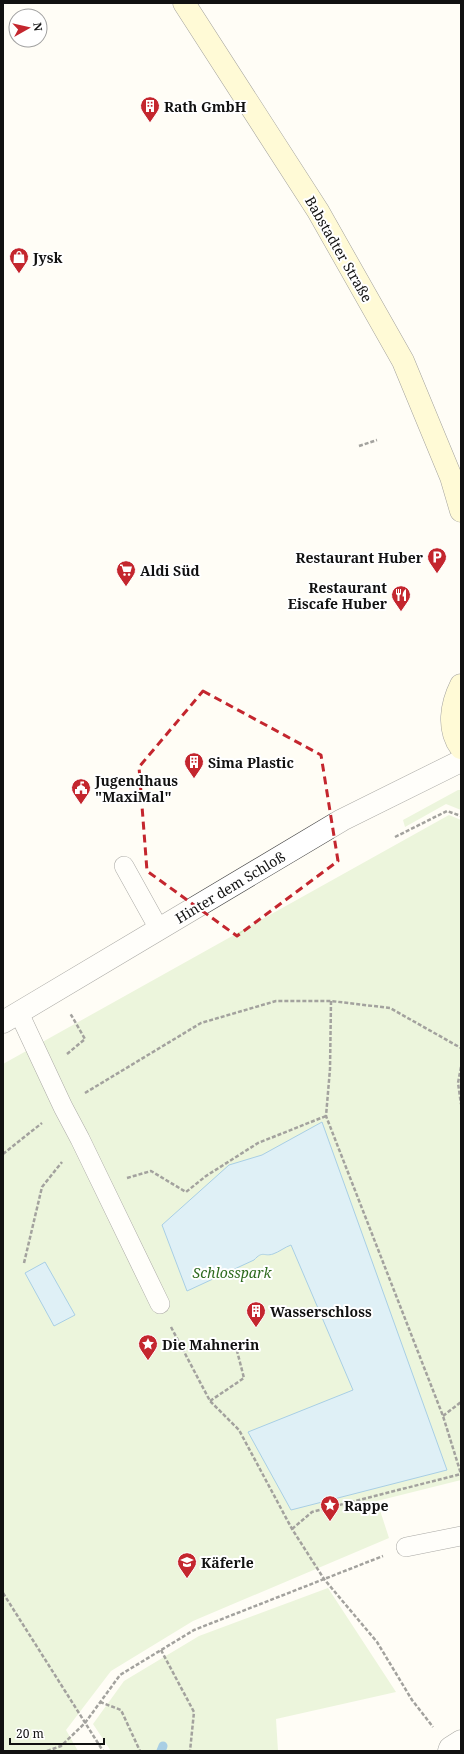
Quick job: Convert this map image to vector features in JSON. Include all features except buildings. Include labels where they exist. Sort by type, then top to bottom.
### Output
[{"type":"street","name":"Babstadter Straße","points":[[184,3],[318,211],[403,361],[451,477],[461,511]]},
{"type":"street","points":[[461,685],[454,700],[452,715],[453,730],[461,748]]},
{"type":"street","name":"Hinter dem Schloß","points":[[11,1018],[342,820],[461,761]]},
{"type":"lane","points":[[124,866],[159,929]]},
{"type":"lane","points":[[11,1018],[47,1071],[63,1107],[160,1304]]},
{"type":"lane","points":[[406,1547],[461,1536]]},
{"type":"path","points":[[359,446],[377,440]]},
{"type":"path","points":[[395,837],[447,811],[461,816]]},
{"type":"path","points":[[47,1071],[85,1039],[57,990]]},
{"type":"path","points":[[3,1154],[63,1107],[201,1023],[276,1001],[330,1001],[390,1008],[461,1048]]},
{"type":"path","points":[[292,1529],[312,1512],[461,1474],[443,1416],[326,1116],[330,1069],[330,1001]]},
{"type":"path","points":[[461,1067],[458,1083],[461,1104]]},
{"type":"path","points":[[102,1186],[151,1171],[186,1192],[206,1176],[258,1143],[326,1116]]},
{"type":"path","points":[[24,1263],[42,1187],[80,1140]]},
{"type":"path","points":[[160,1304],[210,1401],[239,1430],[292,1529],[324,1579],[378,1642],[412,1700],[453,1746]]},
{"type":"path","points":[[210,1401],[244,1378],[236,1347]]},
{"type":"path","points":[[443,1416],[461,1402]]},
{"type":"path","points":[[47,1751],[61,1746],[85,1723],[120,1675],[194,1630],[406,1547]]},
{"type":"path","points":[[3,1593],[104,1751]]},
{"type":"path","points":[[160,1650],[194,1712],[190,1751]]},
{"type":"path","points":[[100,1702],[121,1710],[140,1751]]},
{"type":"highlighted area","points":[[203,691],[321,755],[338,861],[237,936],[147,871],[139,767]]},
{"type":"green space","points":[[458,790],[461,790],[461,810],[446,804],[405,827],[403,820]]},
{"type":"green space","name":"Schlosspark","points":[[449,815],[461,820],[461,1480],[377,1501],[389,1538],[193,1621],[111,1671],[66,1730],[78,1751],[3,1751],[3,1064]]},
{"type":"green space","points":[[328,1588],[396,1692],[276,1719],[278,1751],[111,1751],[93,1724],[124,1681],[199,1636]]},
{"type":"water","points":[[322,1122],[447,1470],[291,1510],[248,1432],[353,1390],[291,1245],[270,1255],[262,1254],[254,1260],[187,1291],[162,1225],[229,1165],[262,1155]]},
{"type":"water","points":[[45,1262],[75,1315],[54,1326],[25,1273]]},
{"type":"waterway","points":[[161,1751],[163,1746]]},
{"type":"place","name":"Rath GmbH","points":[[150,123]]},
{"type":"place","name":"Jysk","points":[[19,274]]},
{"type":"place","name":"Restaurant Huber","points":[[437,574]]},
{"type":"place","name":"Aldi Süd","points":[[126,587]]},
{"type":"place","name":"Restaurant Eiscafe Huber","points":[[401,612]]},
{"type":"place","name":"Sima Plastic","points":[[194,779]]},
{"type":"place","name":"Jugendhaus \"MaxiMal\"","points":[[81,805]]},
{"type":"place","name":"Wasserschloss","points":[[256,1328]]},
{"type":"place","name":"Die Mahnerin","points":[[148,1361]]},
{"type":"place","name":"Rappe","points":[[330,1522]]},
{"type":"place","name":"Käferle","points":[[187,1579]]}]
